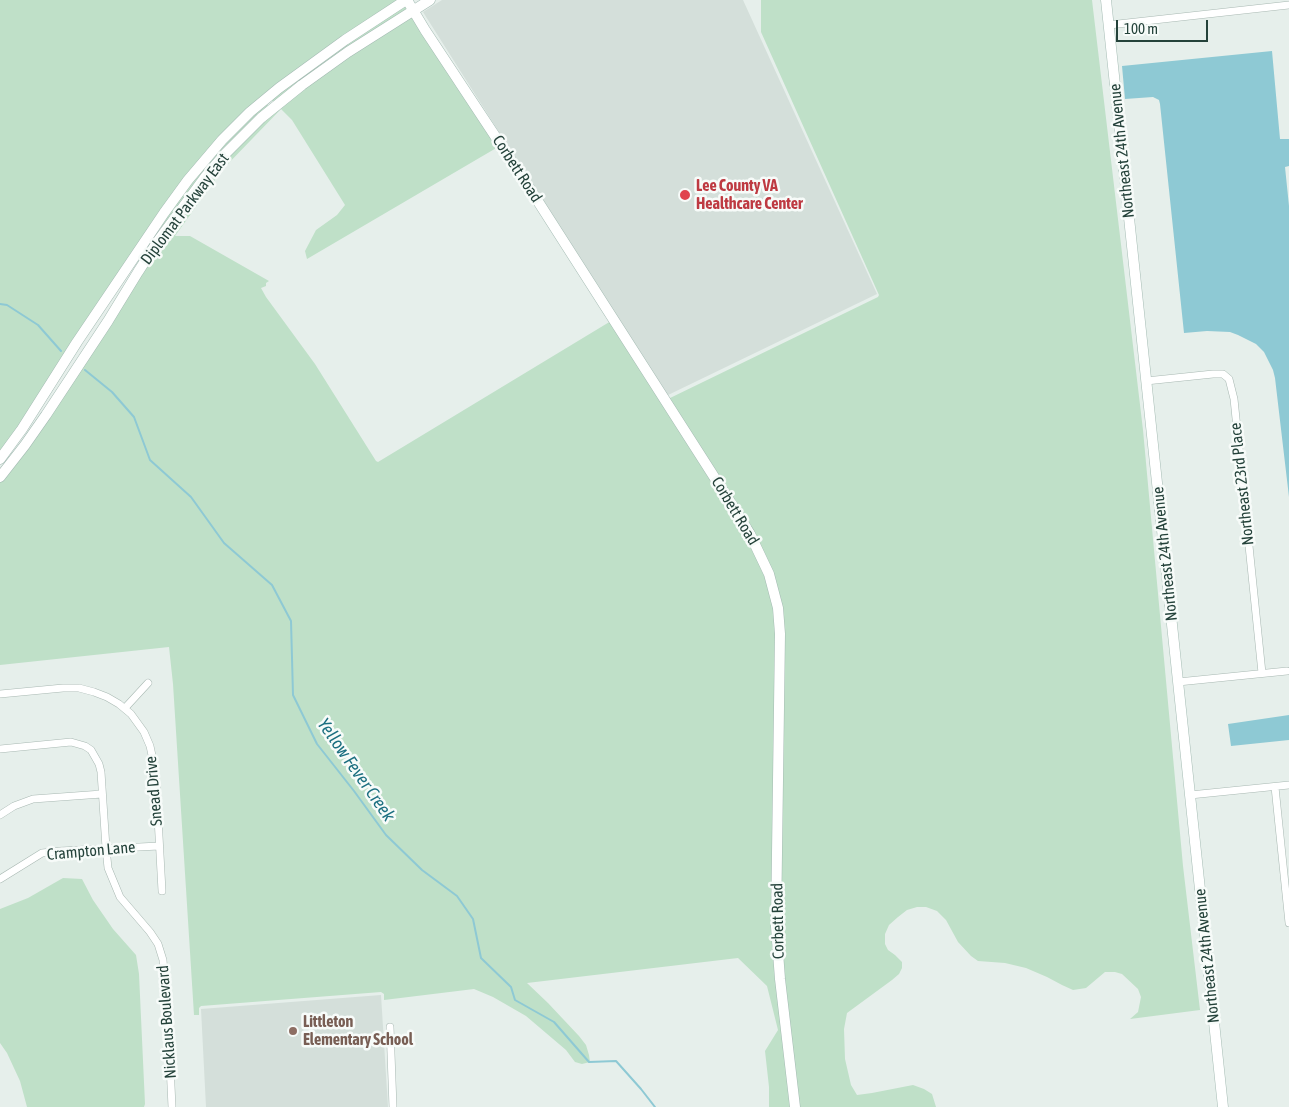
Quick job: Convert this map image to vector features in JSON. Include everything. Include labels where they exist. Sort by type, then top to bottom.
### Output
[{"type":"street","name":"Corbett Road","points":[[406,0],[538,200],[734,508],[750,534],[769,574],[778,608],[780,634],[776,926],[780,979],[796,1107]]},
{"type":"street","name":"Diplomat Parkway East","points":[[0,459],[22,429],[77,342],[152,230],[188,180],[222,140],[267,98],[345,40],[406,0]]},
{"type":"street","name":"Diplomat Parkway East","points":[[2,470],[26,445],[162,236],[206,176],[225,154],[249,129],[302,85],[348,52],[430,0]]},
{"type":"street","name":"Northeast 24th Avenue","points":[[1106,0],[1223,1107]]},
{"type":"street","points":[[1109,24],[1289,5]]},
{"type":"street","points":[[267,98],[274,108]]},
{"type":"street","points":[[152,230],[162,236]]},
{"type":"street","name":"Northeast 23rd Place","points":[[1146,381],[1213,374],[1223,374],[1229,379],[1234,399],[1262,673]]},
{"type":"street","points":[[1178,682],[1287,671]]},
{"type":"street","points":[[125,708],[148,683]]},
{"type":"street","name":"Snead Drive","points":[[0,694],[80,688],[107,697],[125,708],[140,726],[152,753],[156,781],[162,891]]},
{"type":"street","name":"Nicklaus Boulevard","points":[[0,749],[64,742],[78,743],[91,750],[99,764],[108,868],[125,904],[154,937],[163,960],[168,1013],[172,1107]]},
{"type":"street","points":[[1190,795],[1289,785]]},
{"type":"street","points":[[1275,786],[1289,922]]},
{"type":"street","points":[[0,815],[14,806],[33,800],[102,794]]},
{"type":"street","name":"Crampton Lane","points":[[0,880],[42,853],[159,846]]},
{"type":"street","points":[[390,1027],[393,1107]]},
{"type":"shaded area","name":"Lee County VA Healthcare Center","points":[[442,0],[743,0],[877,294],[666,396],[423,12]]},
{"type":"shaded area","name":"Littleton Elementary School","points":[[381,995],[388,1107],[206,1107],[201,1009]]},
{"type":"green space","points":[[0,0],[400,0],[220,137],[0,453]]},
{"type":"green space","points":[[761,0],[1092,0],[1143,430],[1183,866],[1200,1010],[1130,1019],[1138,1012],[1141,997],[1138,989],[1122,974],[1105,972],[1086,988],[1073,990],[1026,968],[1005,963],[978,961],[958,942],[946,920],[937,911],[926,907],[907,910],[889,925],[885,934],[885,944],[888,950],[902,962],[902,968],[899,974],[892,980],[847,1013],[844,1029],[845,1059],[851,1085],[857,1095],[913,1085],[932,1094],[936,1107],[799,1107],[779,926],[775,582],[668,399],[879,295],[761,32]]},
{"type":"green space","points":[[405,5],[408,10],[274,103],[271,99],[347,43]]},
{"type":"green space","points":[[412,16],[498,147],[307,259],[305,251],[316,230],[337,215],[345,205],[292,120],[281,109],[223,169],[175,236],[190,236],[269,281],[266,283],[266,286],[261,288],[266,297],[315,364],[378,462],[611,321],[748,536],[766,576],[773,608],[775,632],[773,887],[792,1107],[769,1107],[765,1051],[778,1030],[767,986],[738,958],[527,983],[586,1045],[590,1062],[582,1064],[575,1062],[566,1050],[526,1016],[493,997],[474,989],[384,1000],[384,994],[381,992],[201,1006],[199,1008],[199,1015],[194,1015],[169,647],[0,665],[0,482],[140,274],[209,178],[235,148],[290,99],[350,55]]},
{"type":"green space","points":[[266,103],[269,107],[163,228],[159,226],[225,142]]},
{"type":"green space","points":[[63,878],[82,879],[93,900],[113,929],[136,955],[139,974],[144,1107],[27,1107],[20,1081],[7,1053],[0,1043],[0,909],[28,898]]},
{"type":"water","points":[[1272,51],[1280,139],[1289,139],[1289,166],[1285,167],[1289,206],[1289,497],[1275,378],[1264,352],[1256,344],[1230,332],[1184,333],[1160,104],[1159,100],[1153,97],[1125,99],[1122,66]]},
{"type":"water","points":[[1289,715],[1289,740],[1231,746],[1228,724]]},
{"type":"waterway","name":"Yellow Fever Creek","points":[[0,304],[7,305],[38,325],[61,351]]},
{"type":"waterway","name":"Yellow Fever Creek","points":[[85,370],[112,392],[134,417],[150,460],[191,497],[224,543],[272,585],[291,621],[293,695],[317,744],[386,835],[422,870],[457,896],[473,919],[481,958],[511,987],[515,1000],[554,1022],[589,1062],[616,1061],[655,1107]]},
{"type":"place","name":"Lee County VA Healthcare Center","points":[[685,195]]},
{"type":"place","name":"Littleton Elementary School","points":[[293,1031]]}]
